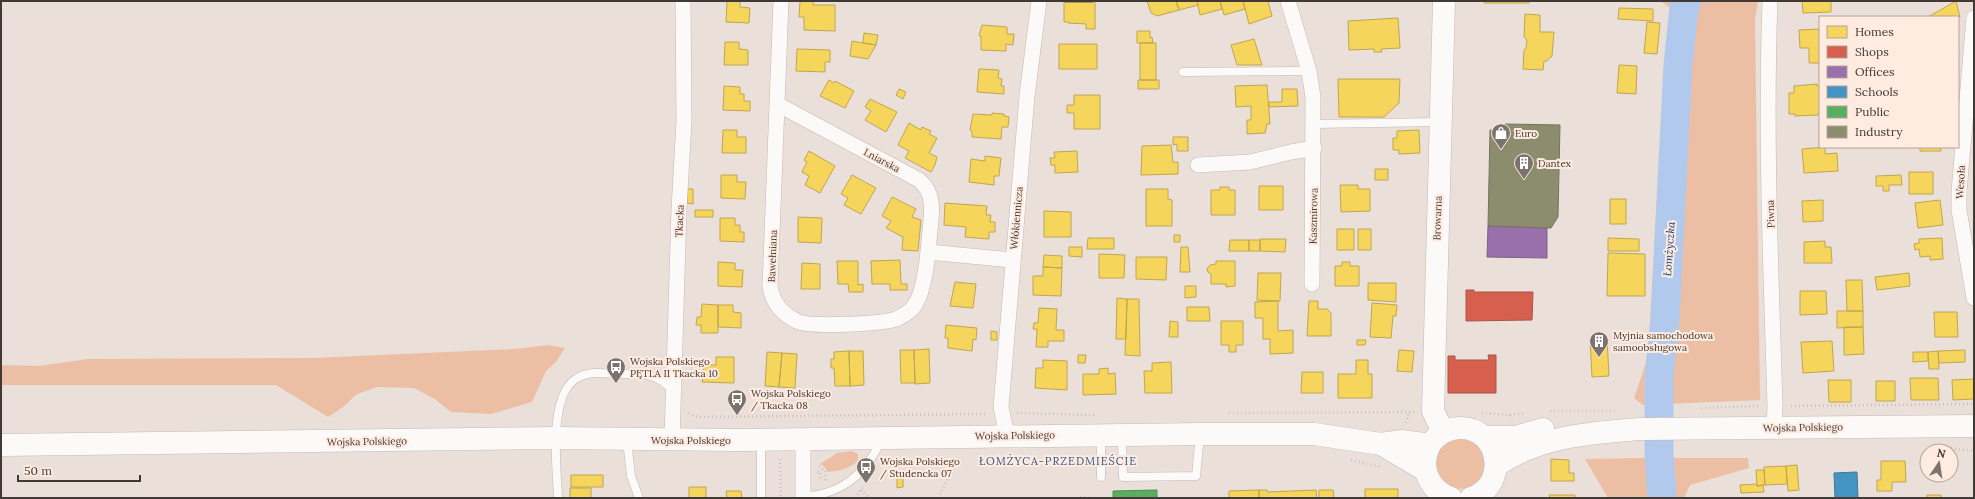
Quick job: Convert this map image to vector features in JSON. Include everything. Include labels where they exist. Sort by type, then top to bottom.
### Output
[{"type":"main road","name":"Browarna","points":[[1437,439],[1433,411],[1444,1]]},
{"type":"main road","name":"Wojska Polskiego","points":[[1,445],[556,438],[627,440],[882,438],[1007,436],[1107,428],[1200,434],[1314,434],[1381,444],[1437,439],[1460,428],[1478,432],[1485,438],[1515,437],[1542,429],[1572,425],[1636,430]]},
{"type":"main road","name":"Wojska Polskiego","points":[[1496,466],[1519,451],[1542,443],[1588,434],[1636,430],[1681,429],[1974,426]]},
{"type":"main road","points":[[1473,498],[1490,485],[1496,466],[1494,450],[1485,438]]},
{"type":"main road","points":[[1437,439],[1425,462],[1425,470],[1429,481],[1435,490],[1451,498]]},
{"type":"main road","name":"Wojska Polskiego","points":[[1381,444],[1425,470]]},
{"type":"street","name":"Tkacka","points":[[672,440],[679,209],[684,121],[683,1]]},
{"type":"street","name":"Bawełniana","points":[[781,1],[770,286],[772,297],[779,308],[789,317],[805,324],[875,322],[895,319],[909,311],[915,305],[922,284],[928,252]]},
{"type":"street","name":"Włókiennicza","points":[[1007,436],[1001,407],[1012,260],[1027,96],[1039,1]]},
{"type":"street","name":"Kaszmirowa","points":[[1288,1],[1309,71],[1313,97],[1314,148],[1312,284]]},
{"type":"street","name":"Piwna","points":[[1770,1],[1768,61],[1768,160],[1775,406],[1774,428]]},
{"type":"street","name":"Wesoła","points":[[1974,18],[1959,192],[1969,242],[1974,298]]},
{"type":"street","name":"Lniarska","points":[[777,104],[922,183],[929,192],[931,202],[928,252]]},
{"type":"street","points":[[1198,165],[1250,162],[1314,148]]},
{"type":"street","points":[[928,252],[1012,260]]},
{"type":"street","points":[[803,439],[803,497]]},
{"type":"lane","points":[[1183,72],[1309,71]]},
{"type":"lane","points":[[1314,124],[1440,122]]},
{"type":"lane","points":[[558,498],[556,438],[560,405],[568,388],[578,377],[588,373],[645,374],[661,379],[674,394]]},
{"type":"lane","points":[[1107,428],[1123,477],[1196,476],[1200,434]]},
{"type":"lane","points":[[1101,477],[1107,428]]},
{"type":"lane","points":[[803,497],[827,493],[848,482],[867,466],[882,438]]},
{"type":"lane","points":[[761,439],[761,498]]},
{"type":"lane","points":[[627,440],[631,476],[639,498]]},
{"type":"path","points":[[1698,409],[1704,407],[1974,404]]},
{"type":"path","points":[[1546,411],[1576,409],[1617,411]]},
{"type":"path","points":[[673,411],[686,410],[694,416],[700,417],[986,415],[989,412]]},
{"type":"path","points":[[1225,413],[1433,411]]},
{"type":"path","points":[[1014,412],[1107,428]]},
{"type":"path","points":[[1480,412],[1510,415],[1532,412]]},
{"type":"path","points":[[1510,415],[1515,437]]},
{"type":"path","points":[[953,454],[961,454]]},
{"type":"path","points":[[880,467],[885,462],[898,456]]},
{"type":"path","points":[[1348,458],[1382,467]]},
{"type":"path","points":[[855,498],[866,484]]},
{"type":"path","points":[[861,490],[870,498]]},
{"type":"path","points":[[1080,497],[1090,498]]},
{"type":"shaded area","points":[[1660,1],[1758,1],[1755,20],[1760,400],[1643,405],[1634,398],[1648,357],[1660,145],[1672,9]]},
{"type":"shaded area","points":[[548,345],[565,348],[556,362],[546,371],[532,402],[491,414],[451,412],[435,399],[414,388],[377,387],[357,394],[343,407],[328,417],[276,385],[1,385],[1,365],[39,366],[88,359],[312,358],[515,349]]},
{"type":"shaded area","points":[[1460,439],[1469,441],[1480,450],[1485,464],[1483,473],[1474,484],[1460,489],[1451,487],[1440,478],[1435,464],[1437,455],[1446,444]]},
{"type":"shaded area","points":[[852,451],[858,454],[858,460],[852,466],[828,472],[824,466],[820,464],[837,453]]},
{"type":"shaded area","points":[[1748,458],[1749,468],[1690,485],[1684,498],[1608,498],[1585,459]]},
{"type":"building: Homes","points":[[727,1],[740,1],[740,7],[750,8],[749,23],[726,22]]},
{"type":"building: Homes","points":[[800,1],[813,1],[813,5],[835,5],[835,31],[804,30],[804,17],[799,17]]},
{"type":"building: Homes","points":[[1147,1],[1176,1],[1179,10],[1157,16],[1151,13]]},
{"type":"building: Homes","points":[[1176,1],[1197,1],[1198,5],[1179,10]]},
{"type":"building: Homes","points":[[1197,1],[1220,1],[1222,9],[1200,15]]},
{"type":"building: Homes","points":[[1220,1],[1243,1],[1245,9],[1224,15]]},
{"type":"building: Homes","points":[[1243,1],[1268,1],[1272,16],[1249,24]]},
{"type":"building: Homes","points":[[1484,1],[1529,1],[1529,3],[1484,3]]},
{"type":"building: Homes","points":[[1802,1],[1831,1],[1831,12],[1803,13]]},
{"type":"building: Homes","points":[[1956,1],[1960,17],[1959,16],[1930,16]]},
{"type":"building: Homes","points":[[1064,2],[1095,2],[1095,29],[1086,29],[1086,24],[1064,22]]},
{"type":"building: Homes","points":[[1619,8],[1653,9],[1653,21],[1618,19]]},
{"type":"building: Homes","points":[[1525,14],[1540,15],[1540,32],[1554,32],[1552,56],[1547,61],[1544,61],[1543,70],[1523,69],[1524,50],[1526,48],[1527,40],[1524,37]]},
{"type":"building: Homes","points":[[1398,18],[1400,48],[1381,49],[1382,52],[1374,52],[1374,49],[1349,50],[1348,21]]},
{"type":"building: Homes","points":[[1647,22],[1660,23],[1657,54],[1644,53]]},
{"type":"building: Homes","points":[[982,25],[1007,27],[1007,34],[1014,34],[1013,45],[1006,44],[1006,51],[981,50],[981,36],[979,36]]},
{"type":"building: Homes","points":[[1819,29],[1819,63],[1809,63],[1809,48],[1800,48],[1799,30]]},
{"type":"building: Homes","points":[[1137,31],[1150,31],[1150,38],[1152,37],[1153,43],[1137,43]]},
{"type":"building: Homes","points":[[864,33],[878,35],[876,45],[863,43]]},
{"type":"building: Homes","points":[[1254,39],[1262,65],[1237,65],[1231,45]]},
{"type":"building: Homes","points":[[852,41],[876,45],[868,59],[850,56]]},
{"type":"building: Homes","points":[[725,42],[739,42],[739,49],[748,50],[748,65],[724,65]]},
{"type":"building: Homes","points":[[1140,43],[1156,43],[1156,80],[1140,80]]},
{"type":"building: Homes","points":[[1059,44],[1097,44],[1097,69],[1059,69]]},
{"type":"building: Homes","points":[[797,49],[830,50],[830,62],[825,62],[825,72],[796,71]]},
{"type":"building: Homes","points":[[1619,65],[1637,66],[1636,94],[1617,93]]},
{"type":"building: Homes","points":[[979,69],[999,70],[998,78],[1002,79],[1001,86],[1004,86],[1004,94],[977,92]]},
{"type":"building: Homes","points":[[1338,79],[1400,79],[1399,103],[1384,117],[1339,117]]},
{"type":"building: Homes","points":[[829,80],[834,83],[835,81],[854,91],[845,108],[820,96]]},
{"type":"building: Homes","points":[[1138,80],[1159,80],[1159,89],[1138,89]]},
{"type":"building: Homes","points":[[1817,84],[1817,86],[1819,86],[1818,115],[1795,116],[1795,114],[1789,114],[1789,93],[1794,93],[1794,86]]},
{"type":"building: Homes","points":[[1267,85],[1270,124],[1267,124],[1265,133],[1247,134],[1247,120],[1251,120],[1251,106],[1236,107],[1235,86]]},
{"type":"building: Homes","points":[[724,86],[740,87],[740,94],[744,94],[744,101],[750,101],[750,111],[723,110]]},
{"type":"building: Homes","points":[[899,89],[906,92],[903,99],[896,95]]},
{"type":"building: Homes","points":[[1282,89],[1297,89],[1298,106],[1269,107],[1269,102],[1282,102]]},
{"type":"building: Homes","points":[[1074,95],[1100,95],[1100,129],[1074,129],[1074,113],[1067,113],[1067,105],[1074,105]]},
{"type":"building: Homes","points":[[870,99],[897,112],[886,132],[865,120],[871,111],[865,107]]},
{"type":"building: Homes","points":[[992,113],[1004,114],[1004,116],[1009,117],[1008,127],[1002,127],[1001,139],[972,137],[972,131],[970,130],[973,114],[992,115]]},
{"type":"building: Homes","points":[[909,123],[921,130],[922,127],[931,131],[929,134],[937,138],[929,153],[937,157],[931,172],[905,158],[909,151],[898,145]]},
{"type":"building: Homes","points":[[723,130],[737,130],[737,137],[746,137],[746,153],[722,153]]},
{"type":"building: Homes","points":[[1419,130],[1420,153],[1399,154],[1399,150],[1393,150],[1393,138],[1397,138],[1397,131]]},
{"type":"building: Homes","points":[[1173,137],[1188,137],[1188,151],[1177,151],[1177,144],[1173,145]]},
{"type":"building: Homes","points":[[1171,145],[1173,162],[1178,162],[1178,174],[1141,175],[1142,146]]},
{"type":"building: Homes","points":[[1825,148],[1825,154],[1837,153],[1838,171],[1804,173],[1802,149]]},
{"type":"building: Homes","points":[[1920,148],[1941,148],[1941,151],[1920,151]]},
{"type":"building: Homes","points":[[809,151],[835,166],[820,193],[805,185],[809,176],[802,172],[807,162],[804,160]]},
{"type":"building: Homes","points":[[1077,151],[1078,172],[1055,173],[1055,165],[1051,165],[1050,158],[1055,158],[1054,152]]},
{"type":"building: Homes","points":[[985,156],[1001,158],[999,176],[994,176],[994,185],[969,182],[971,159],[985,161]]},
{"type":"building: Homes","points":[[1375,169],[1388,169],[1388,180],[1375,180]]},
{"type":"building: Homes","points":[[1909,172],[1933,172],[1933,194],[1909,194]]},
{"type":"building: Homes","points":[[721,175],[737,175],[737,182],[746,182],[745,199],[721,198]]},
{"type":"building: Homes","points":[[852,175],[876,188],[861,214],[844,205],[848,198],[841,194]]},
{"type":"building: Homes","points":[[1901,175],[1902,185],[1889,185],[1889,191],[1883,191],[1883,186],[1876,186],[1876,176]]},
{"type":"building: Homes","points":[[1340,185],[1358,185],[1358,189],[1370,189],[1370,211],[1341,212]]},
{"type":"building: Homes","points":[[1259,186],[1283,186],[1283,210],[1259,210]]},
{"type":"building: Homes","points":[[1220,187],[1229,187],[1229,190],[1235,190],[1235,215],[1211,215],[1211,190],[1220,190]]},
{"type":"building: Homes","points":[[687,189],[693,189],[693,204],[687,203]]},
{"type":"building: Homes","points":[[1146,189],[1168,189],[1168,199],[1172,200],[1172,226],[1146,226]]},
{"type":"building: Homes","points":[[892,197],[916,209],[912,217],[921,220],[918,251],[902,250],[903,237],[886,228],[891,221],[882,216]]},
{"type":"building: Homes","points":[[1610,199],[1626,199],[1626,224],[1610,224]]},
{"type":"building: Homes","points":[[1823,200],[1823,221],[1803,222],[1802,201]]},
{"type":"building: Homes","points":[[1940,200],[1943,225],[1918,228],[1915,203]]},
{"type":"building: Homes","points":[[945,203],[987,206],[986,215],[991,215],[990,222],[995,222],[995,232],[989,232],[989,239],[965,237],[966,227],[944,225]]},
{"type":"building: Homes","points":[[695,210],[713,210],[713,217],[695,217]]},
{"type":"building: Homes","points":[[1044,211],[1071,212],[1071,237],[1044,237]]},
{"type":"building: Homes","points":[[798,217],[822,218],[821,243],[798,242]]},
{"type":"building: Homes","points":[[720,218],[735,218],[735,225],[740,225],[740,232],[744,232],[744,242],[720,241]]},
{"type":"building: Homes","points":[[1337,229],[1354,229],[1354,250],[1337,250]]},
{"type":"building: Homes","points":[[1358,229],[1371,229],[1371,250],[1358,250]]},
{"type":"building: Homes","points":[[1174,235],[1180,235],[1180,242],[1174,242]]},
{"type":"building: Homes","points":[[1088,238],[1114,238],[1114,249],[1087,249]]},
{"type":"building: Homes","points":[[1608,238],[1639,239],[1639,251],[1608,251]]},
{"type":"building: Homes","points":[[1942,238],[1943,259],[1930,260],[1930,256],[1920,257],[1919,249],[1915,250],[1914,244],[1919,243],[1919,239]]},
{"type":"building: Homes","points":[[1260,239],[1286,239],[1285,252],[1260,251]]},
{"type":"building: Homes","points":[[1230,240],[1249,240],[1249,251],[1229,251]]},
{"type":"building: Homes","points":[[1249,240],[1260,240],[1260,251],[1249,251]]},
{"type":"building: Homes","points":[[1825,241],[1825,247],[1831,247],[1832,263],[1804,263],[1804,242]]},
{"type":"building: Homes","points":[[1069,247],[1082,247],[1082,257],[1069,256]]},
{"type":"building: Homes","points":[[1181,247],[1188,247],[1190,272],[1180,272]]},
{"type":"building: Homes","points":[[1608,253],[1645,254],[1645,296],[1607,296]]},
{"type":"building: Homes","points":[[1099,254],[1125,255],[1124,278],[1099,278]]},
{"type":"building: Homes","points":[[1044,255],[1062,256],[1062,268],[1043,267]]},
{"type":"building: Homes","points":[[1136,257],[1167,257],[1166,280],[1136,279]]},
{"type":"building: Homes","points":[[900,260],[901,284],[907,284],[907,290],[890,290],[890,284],[872,284],[871,261]]},
{"type":"building: Homes","points":[[837,261],[858,261],[858,285],[863,284],[863,292],[849,292],[848,284],[838,284]]},
{"type":"building: Homes","points":[[1216,261],[1235,261],[1235,286],[1226,287],[1226,284],[1211,284],[1211,274],[1207,269],[1210,265],[1216,264]]},
{"type":"building: Homes","points":[[718,262],[735,263],[735,270],[743,270],[742,287],[718,286]]},
{"type":"building: Homes","points":[[1342,262],[1350,262],[1350,266],[1359,266],[1359,286],[1335,286],[1335,266],[1342,266]]},
{"type":"building: Homes","points":[[802,263],[820,264],[820,289],[801,289]]},
{"type":"building: Homes","points":[[1043,267],[1062,268],[1061,296],[1033,295],[1033,276],[1043,276]]},
{"type":"building: Homes","points":[[1258,273],[1281,273],[1280,301],[1257,300]]},
{"type":"building: Homes","points":[[1909,273],[1910,286],[1877,290],[1875,277]]},
{"type":"building: Homes","points":[[1846,280],[1862,280],[1863,311],[1847,311]]},
{"type":"building: Homes","points":[[955,282],[976,284],[973,308],[950,306]]},
{"type":"building: Homes","points":[[1368,283],[1396,283],[1396,302],[1368,300]]},
{"type":"building: Homes","points":[[1185,286],[1196,286],[1196,297],[1185,298]]},
{"type":"building: Homes","points":[[1800,291],[1826,291],[1827,314],[1800,315]]},
{"type":"building: Homes","points":[[1117,298],[1127,299],[1126,339],[1116,339]]},
{"type":"building: Homes","points":[[1127,299],[1139,299],[1140,356],[1125,355]]},
{"type":"building: Homes","points":[[1278,301],[1278,331],[1293,330],[1293,353],[1270,354],[1270,339],[1263,339],[1263,318],[1255,318],[1255,302]]},
{"type":"building: Homes","points":[[1309,301],[1318,301],[1318,309],[1327,309],[1331,313],[1331,336],[1307,336]]},
{"type":"building: Homes","points":[[1372,303],[1397,305],[1396,316],[1393,316],[1391,338],[1370,337]]},
{"type":"building: Homes","points":[[702,304],[718,305],[718,333],[701,333],[701,325],[696,325],[697,317],[701,317]]},
{"type":"building: Homes","points":[[718,305],[733,305],[733,312],[741,313],[741,328],[718,327]]},
{"type":"building: Homes","points":[[1187,307],[1209,307],[1210,321],[1187,321]]},
{"type":"building: Homes","points":[[1039,308],[1057,309],[1056,330],[1064,330],[1064,341],[1048,341],[1048,347],[1036,347],[1037,329],[1033,329],[1034,323],[1038,323]]},
{"type":"building: Homes","points":[[1837,311],[1863,311],[1863,327],[1837,328]]},
{"type":"building: Homes","points":[[1934,312],[1957,312],[1958,337],[1935,337]]},
{"type":"building: Homes","points":[[1170,321],[1178,322],[1178,337],[1169,337]]},
{"type":"building: Homes","points":[[1221,321],[1243,321],[1243,345],[1236,345],[1236,352],[1229,352],[1229,345],[1221,345]]},
{"type":"building: Homes","points":[[946,325],[977,328],[976,340],[973,339],[972,351],[948,348],[948,338],[945,338]]},
{"type":"building: Homes","points":[[1844,327],[1863,327],[1864,354],[1844,355]]},
{"type":"building: Homes","points":[[991,331],[997,332],[997,340],[991,340]]},
{"type":"building: Homes","name":"Myjnia samochodowa samoobsługowa","points":[[1607,338],[1609,376],[1592,377],[1590,339]]},
{"type":"building: Homes","points":[[1357,340],[1366,340],[1365,345],[1357,345]]},
{"type":"building: Homes","points":[[1832,341],[1834,371],[1803,373],[1801,342]]},
{"type":"building: Homes","points":[[929,349],[930,383],[915,384],[914,350]]},
{"type":"building: Homes","points":[[900,350],[914,350],[915,383],[901,383]]},
{"type":"building: Homes","points":[[1399,350],[1414,351],[1412,372],[1397,371]]},
{"type":"building: Homes","points":[[1965,350],[1965,362],[1939,363],[1938,351]]},
{"type":"building: Homes","points":[[849,351],[850,386],[835,386],[834,368],[831,368],[831,359],[834,359],[834,352]]},
{"type":"building: Homes","points":[[849,351],[863,351],[864,385],[850,386]]},
{"type":"building: Homes","points":[[1938,351],[1939,369],[1929,369],[1928,352]]},
{"type":"building: Homes","points":[[767,352],[782,353],[779,387],[765,386]]},
{"type":"building: Homes","points":[[1913,352],[1928,352],[1928,361],[1913,362]]},
{"type":"building: Homes","points":[[782,353],[797,354],[795,388],[779,387]]},
{"type":"building: Homes","points":[[1078,355],[1086,355],[1085,363],[1078,363]]},
{"type":"building: Homes","points":[[716,357],[734,357],[734,383],[702,382],[704,365],[716,365]]},
{"type":"building: Homes","points":[[1043,360],[1067,361],[1067,390],[1035,388],[1036,368],[1043,368]]},
{"type":"building: Homes","points":[[1356,360],[1368,360],[1368,374],[1372,374],[1372,398],[1338,398],[1338,374],[1356,374]]},
{"type":"building: Homes","points":[[1171,362],[1172,393],[1145,393],[1144,371],[1152,371],[1152,363]]},
{"type":"building: Homes","points":[[1108,368],[1108,374],[1115,373],[1116,394],[1083,395],[1083,374],[1099,374],[1099,369]]},
{"type":"building: Homes","points":[[1302,372],[1323,372],[1323,393],[1301,393]]},
{"type":"building: Homes","points":[[1910,378],[1938,378],[1939,400],[1911,400]]},
{"type":"building: Homes","points":[[1974,379],[1974,399],[1953,400],[1952,380]]},
{"type":"building: Homes","points":[[1828,380],[1851,380],[1851,402],[1829,402]]},
{"type":"building: Homes","points":[[1876,381],[1895,381],[1895,401],[1876,401]]},
{"type":"building: Homes","points":[[1551,459],[1569,460],[1569,473],[1574,473],[1574,481],[1551,481]]},
{"type":"building: Homes","points":[[1881,461],[1905,461],[1906,482],[1892,482],[1892,491],[1877,491],[1877,480],[1881,480]]},
{"type":"building: Homes","points":[[1797,465],[1799,490],[1788,491],[1786,466]]},
{"type":"building: Homes","points":[[1786,466],[1787,484],[1765,485],[1764,467]]},
{"type":"building: Homes","points":[[1756,470],[1764,470],[1765,485],[1757,486]]},
{"type":"building: Homes","points":[[571,475],[603,475],[603,487],[571,487]]},
{"type":"building: Homes","points":[[897,478],[903,478],[903,487],[897,488]]},
{"type":"building: Homes","points":[[1757,484],[1757,486],[1763,485],[1764,492],[1741,493],[1740,485]]},
{"type":"building: Homes","points":[[689,487],[706,487],[706,498],[689,498]]},
{"type":"building: Homes","points":[[570,488],[591,488],[591,498],[570,498]]},
{"type":"building: Homes","points":[[1365,489],[1398,489],[1398,498],[1365,498]]},
{"type":"building: Homes","points":[[1259,490],[1267,490],[1267,492],[1316,490],[1317,498],[1259,498]]},
{"type":"building: Homes","points":[[1259,490],[1259,498],[1229,498],[1229,491]]},
{"type":"building: Homes","points":[[1319,490],[1333,490],[1334,498],[1319,498]]},
{"type":"building: Homes","points":[[726,491],[741,491],[742,498],[727,498]]},
{"type":"building: Homes","points":[[1549,495],[1575,495],[1575,498],[1550,498]]},
{"type":"building: Homes","points":[[1927,495],[1941,495],[1941,498],[1927,498]]},
{"type":"building: Shops","points":[[1466,290],[1474,290],[1474,292],[1533,292],[1532,320],[1466,321]]},
{"type":"building: Shops","points":[[1488,355],[1496,355],[1496,393],[1448,393],[1448,356],[1455,356],[1455,360],[1489,360]]},
{"type":"building: Offices","points":[[1488,226],[1547,228],[1547,258],[1487,257]]},
{"type":"building: Schools","points":[[1857,472],[1858,498],[1835,498],[1834,473]]},
{"type":"building: Public","points":[[1157,490],[1157,498],[1113,498],[1113,491]]},
{"type":"building: Industry","points":[[1093,1],[1093,2],[1065,2]]},
{"type":"building: Industry","name":"Dantex","points":[[1505,124],[1560,125],[1558,217],[1551,228],[1488,226],[1490,130],[1505,130]]},
{"type":"waterway","name":"Łomżyczka","points":[[1662,498],[1659,453],[1659,377],[1665,319],[1678,65],[1684,8],[1687,1]]},
{"type":"place","name":"Euro","points":[[1501,150]]},
{"type":"place","name":"Dantex","points":[[1524,180]]},
{"type":"place","name":"Myjnia samochodowa samoobsługowa","points":[[1599,358]]},
{"type":"place","name":"Wojska Polskiego PĘTLA II Tkacka 10","points":[[616,384]]},
{"type":"place","name":"Wojska Polskiego / Tkacka 08","points":[[737,416]]},
{"type":"place","name":"Wojska Polskiego / Studencka 07","points":[[866,484]]},
{"type":"district","name":"ŁOMŻYCA-PRZEDMIEŚCIE","points":[[1058,461]]}]
